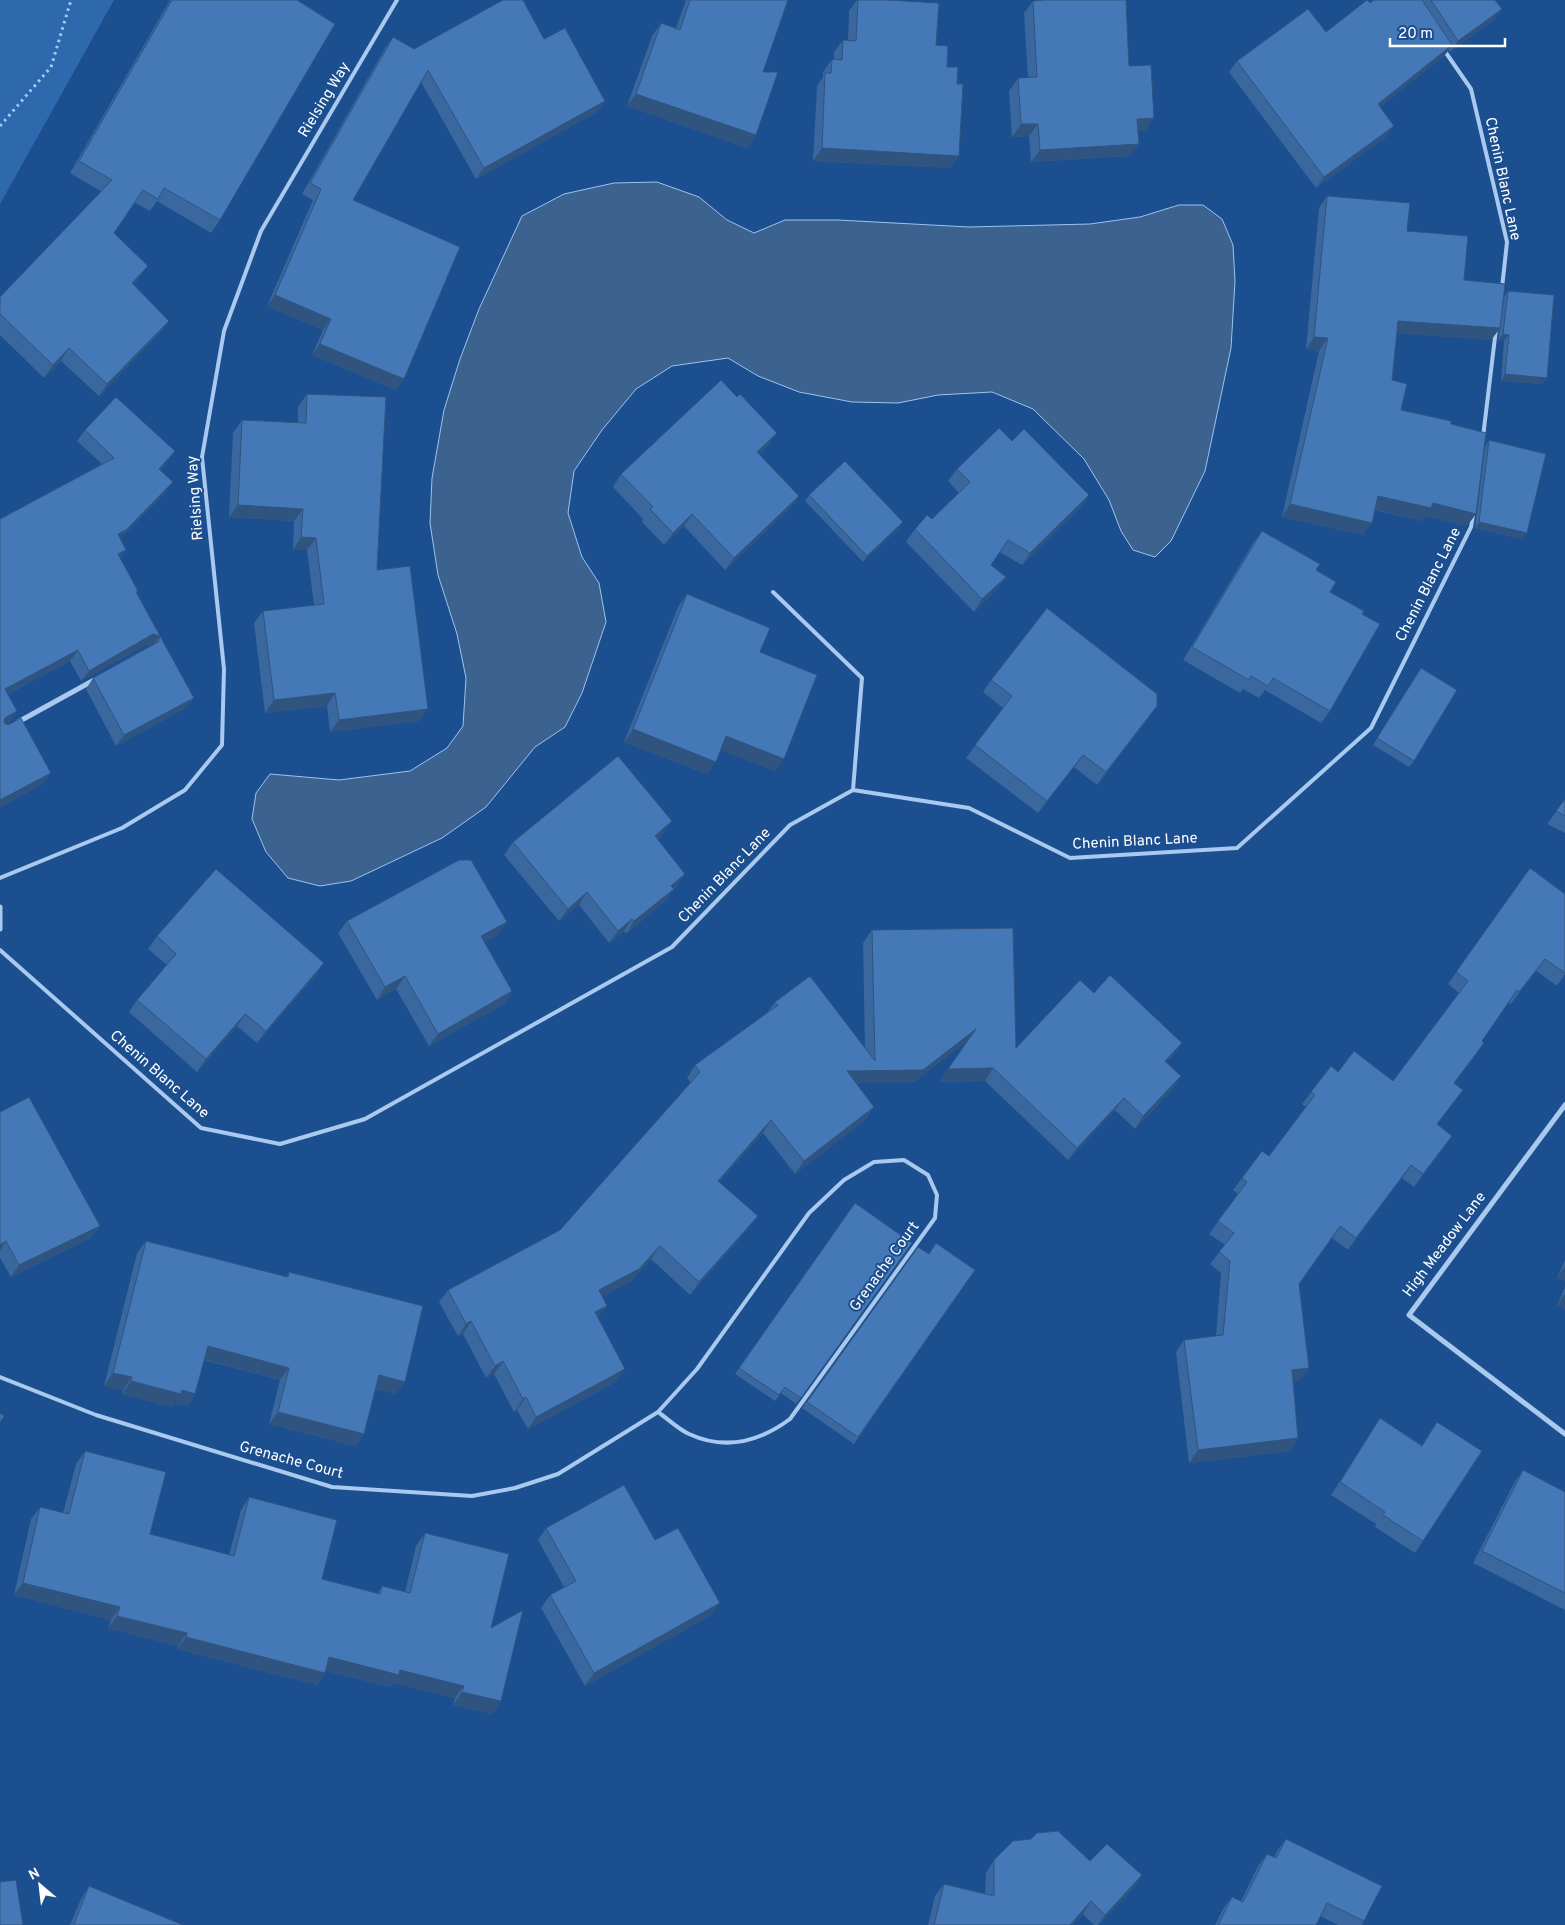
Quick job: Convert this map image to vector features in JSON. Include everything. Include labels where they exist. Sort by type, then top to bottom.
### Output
[{"type":"street","points":[[9,727],[105,674]]},
{"type":"street","points":[[0,907],[0,929]]},
{"type":"street","name":"High Meadow Lane","points":[[1565,1105],[1409,1315],[1565,1434]]},
{"type":"lane","name":"Rielsing Way","points":[[0,878],[122,828],[185,790],[222,745],[224,669],[202,457],[224,331],[261,231],[397,0]]},
{"type":"lane","name":"Chenin Blanc Lane","points":[[1443,48],[1471,89],[1508,242],[1501,291]]},
{"type":"lane","points":[[1482,438],[1498,320]]},
{"type":"lane","name":"Chenin Blanc Lane","points":[[0,950],[201,1128],[280,1144],[365,1119],[672,947],[790,825],[853,790],[969,808],[1070,858],[1237,848],[1370,728],[1471,527],[1474,507]]},
{"type":"lane","points":[[773,592],[862,678],[853,790]]},
{"type":"lane","name":"Grenache Court","points":[[0,1377],[96,1415],[332,1487],[472,1496],[515,1488],[558,1474],[658,1412],[697,1369],[809,1213],[844,1180],[874,1162],[904,1160],[928,1175],[937,1195],[935,1218],[790,1418],[770,1433],[748,1441],[722,1443],[689,1434],[658,1412]]},
{"type":"path","points":[[0,126],[50,67],[71,0]]},
{"type":"shaded area","points":[[0,0],[114,0],[0,204]]},
{"type":"shaded area","points":[[657,182],[699,197],[727,220],[754,233],[785,220],[838,220],[969,227],[1090,224],[1140,217],[1179,205],[1203,205],[1222,219],[1233,245],[1235,281],[1231,348],[1205,471],[1171,541],[1155,557],[1133,550],[1121,531],[1109,500],[1084,459],[1033,409],[992,392],[938,395],[898,403],[852,402],[799,392],[758,376],[728,358],[672,366],[636,389],[602,430],[574,471],[568,513],[582,557],[599,583],[606,622],[582,693],[565,727],[535,747],[486,807],[442,838],[351,881],[320,886],[288,878],[266,852],[252,819],[256,793],[270,774],[339,780],[410,771],[447,748],[463,726],[466,678],[457,634],[438,575],[430,523],[432,478],[444,410],[460,359],[479,309],[522,216],[564,194],[614,183]]},
{"type":"building","points":[[172,0],[297,0],[335,24],[220,220],[164,188],[158,199],[143,190],[114,233],[148,266],[132,283],[169,321],[107,384],[69,348],[53,365],[0,314],[0,297],[112,180],[79,161]]},
{"type":"building","points":[[503,0],[523,0],[544,39],[565,28],[605,101],[484,168],[428,70],[353,200],[460,247],[404,379],[320,344],[331,319],[275,295],[321,189],[310,183],[393,37],[414,49]]},
{"type":"building","points":[[690,0],[788,0],[763,72],[778,72],[756,135],[636,94],[661,23],[680,30]]},
{"type":"building","points":[[858,0],[939,3],[936,45],[948,46],[947,67],[958,67],[957,84],[963,84],[959,156],[822,148],[825,73],[831,73],[832,59],[842,60],[843,40],[856,41]]},
{"type":"building","points":[[1126,0],[1129,66],[1151,65],[1154,118],[1137,119],[1139,144],[1040,150],[1038,124],[1021,124],[1018,78],[1037,77],[1033,1]]},
{"type":"building","points":[[1367,0],[1370,3],[1374,0],[1422,0],[1452,45],[1378,104],[1394,126],[1324,177],[1237,61],[1308,9],[1326,32]]},
{"type":"building","points":[[1431,0],[1495,0],[1502,9],[1458,41]]},
{"type":"building","points":[[1327,196],[1410,203],[1407,231],[1468,236],[1464,280],[1505,284],[1500,328],[1398,321],[1392,380],[1407,384],[1401,410],[1451,421],[1451,424],[1486,433],[1476,514],[1433,503],[1431,508],[1378,496],[1372,523],[1290,504],[1328,338],[1314,337]]},
{"type":"building","points":[[1508,291],[1554,295],[1547,378],[1505,374],[1509,335],[1503,334]]},
{"type":"building","points":[[721,380],[737,397],[740,394],[777,433],[757,452],[799,496],[734,558],[692,514],[673,533],[650,509],[653,507],[621,474]]},
{"type":"building","points":[[307,394],[386,397],[377,570],[410,566],[428,709],[339,720],[335,693],[274,700],[263,611],[324,604],[316,538],[301,537],[303,509],[238,505],[242,420],[306,423]]},
{"type":"building","points":[[116,397],[175,451],[159,469],[173,482],[126,530],[118,534],[126,550],[118,554],[138,591],[136,592],[194,698],[124,735],[93,678],[158,642],[160,636],[153,634],[89,671],[78,650],[5,689],[17,711],[5,718],[4,723],[8,725],[21,718],[51,773],[0,800],[0,519],[114,458],[85,430]]},
{"type":"building","points":[[999,428],[1012,441],[1024,429],[1089,495],[1030,553],[1008,540],[991,565],[1006,577],[982,599],[915,529],[927,515],[932,519],[970,482],[957,469]]},
{"type":"building","points":[[1489,440],[1546,454],[1527,533],[1479,522]]},
{"type":"building","points":[[845,461],[903,522],[867,556],[809,495]]},
{"type":"building","points":[[1262,531],[1320,564],[1316,570],[1336,582],[1330,592],[1364,611],[1362,614],[1380,624],[1330,711],[1273,678],[1268,686],[1251,676],[1249,680],[1192,647]]},
{"type":"building","points":[[687,594],[770,628],[760,652],[817,675],[784,759],[726,736],[716,762],[633,729]]},
{"type":"building","points":[[1047,608],[1157,694],[1157,706],[1106,772],[1083,755],[1047,801],[975,745],[1012,696],[991,680]]},
{"type":"building","points":[[1421,668],[1457,690],[1414,761],[1377,738]]},
{"type":"building","points":[[618,756],[672,821],[655,836],[685,874],[671,886],[674,889],[634,921],[632,919],[618,931],[587,892],[568,909],[513,842]]},
{"type":"building","points":[[1565,799],[1565,816],[1556,811]]},
{"type":"building","points":[[459,860],[471,860],[507,922],[481,936],[512,991],[438,1034],[405,976],[385,987],[347,921]]},
{"type":"building","points":[[1530,868],[1565,894],[1565,973],[1545,959],[1519,992],[1517,990],[1482,1041],[1484,1043],[1454,1083],[1463,1090],[1437,1124],[1452,1136],[1423,1174],[1411,1165],[1356,1238],[1340,1226],[1299,1284],[1309,1368],[1292,1370],[1298,1438],[1198,1450],[1184,1340],[1223,1335],[1230,1261],[1219,1252],[1234,1233],[1218,1221],[1247,1182],[1242,1178],[1262,1151],[1269,1156],[1315,1095],[1311,1092],[1331,1066],[1338,1072],[1354,1051],[1393,1081],[1468,981],[1456,972]]},
{"type":"building","points":[[216,869],[324,963],[266,1031],[245,1014],[206,1059],[137,1000],[176,954],[157,936]]},
{"type":"building","points":[[1013,928],[1016,1048],[1080,980],[1094,993],[1110,975],[1182,1043],[1165,1061],[1181,1076],[1143,1116],[1124,1098],[1077,1148],[993,1068],[948,1069],[976,1029],[923,1070],[847,1071],[874,1107],[804,1161],[771,1120],[718,1181],[758,1216],[699,1282],[660,1246],[639,1269],[599,1290],[607,1306],[595,1312],[625,1369],[536,1417],[526,1397],[523,1399],[503,1361],[495,1366],[471,1321],[466,1324],[448,1290],[560,1230],[700,1072],[695,1065],[778,1005],[775,1002],[810,976],[875,1061],[872,930]]},
{"type":"building","points":[[29,1097],[100,1226],[19,1265],[6,1241],[0,1245],[0,1112]]},
{"type":"building","points":[[855,1203],[912,1243],[801,1398],[785,1387],[779,1395],[739,1368]]},
{"type":"building","points":[[146,1241],[288,1277],[289,1272],[423,1306],[405,1382],[379,1375],[364,1434],[278,1412],[289,1368],[208,1346],[195,1394],[182,1390],[181,1394],[131,1381],[132,1377],[113,1373]]},
{"type":"building","points":[[936,1243],[975,1270],[858,1437],[807,1402],[918,1247],[929,1254]]},
{"type":"building","points":[[0,1413],[4,1416],[0,1423]]},
{"type":"building","points":[[1380,1418],[1422,1446],[1437,1422],[1482,1451],[1423,1541],[1383,1515],[1385,1512],[1340,1482]]},
{"type":"building","points":[[85,1451],[166,1472],[150,1534],[234,1556],[249,1497],[337,1520],[322,1579],[380,1594],[382,1586],[410,1593],[425,1533],[509,1554],[491,1628],[523,1610],[501,1701],[462,1692],[464,1686],[400,1670],[399,1675],[329,1657],[325,1673],[186,1637],[187,1633],[117,1616],[120,1607],[23,1583],[40,1507],[69,1514]]},
{"type":"building","points":[[1523,1470],[1565,1492],[1565,1593],[1482,1551]]},
{"type":"building","points":[[624,1485],[655,1540],[678,1528],[720,1603],[594,1673],[550,1595],[576,1581],[546,1528]]},
{"type":"building","points":[[1058,1831],[1090,1861],[1107,1844],[1142,1875],[1105,1915],[1091,1901],[1070,1925],[934,1925],[944,1884],[994,1896],[994,1860],[1013,1841],[1031,1839],[1037,1833]]},
{"type":"building","points":[[1286,1839],[1382,1886],[1364,1921],[1327,1903],[1316,1925],[1218,1925],[1232,1897],[1243,1902],[1267,1854],[1276,1858]]},
{"type":"building","points":[[16,1880],[23,1925],[0,1925],[0,1882]]},
{"type":"building","points":[[89,1886],[183,1925],[76,1925],[74,1924]]}]
